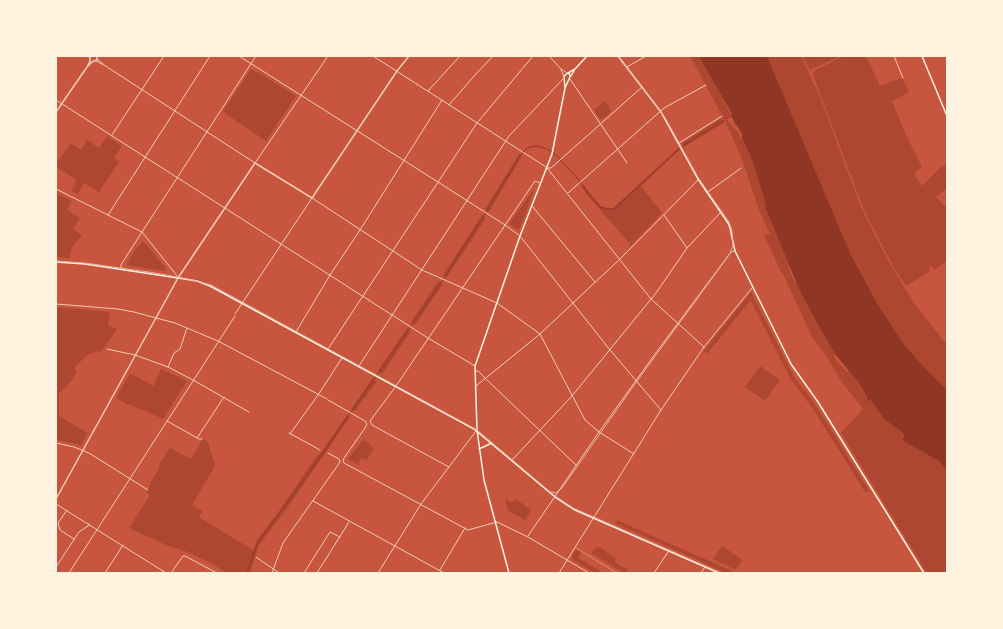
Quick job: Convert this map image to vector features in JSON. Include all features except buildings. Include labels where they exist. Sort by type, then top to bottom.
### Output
[{"type":"main road","points":[[565,88],[575,69],[587,56]]},
{"type":"main road","points":[[618,56],[661,112],[698,179],[721,212],[730,228],[735,251],[791,364],[821,408],[924,573]]},
{"type":"main road","points":[[922,56],[947,116]]},
{"type":"main road","points":[[509,573],[485,489],[477,431],[475,366],[520,236],[552,154],[565,88],[565,78],[567,73],[575,69]]},
{"type":"main road","points":[[567,73],[570,78]]},
{"type":"main road","points":[[565,78],[570,78]]},
{"type":"main road","points":[[56,262],[85,264],[203,283],[343,357],[477,431],[555,497],[572,508],[719,573]]},
{"type":"main road","points":[[479,449],[492,443]]},
{"type":"street","points":[[89,56],[91,61]]},
{"type":"street","points":[[112,136],[164,56]]},
{"type":"street","points":[[108,215],[144,156],[210,56]]},
{"type":"street","points":[[239,56],[467,200],[520,236],[610,350],[661,410]]},
{"type":"street","points":[[120,269],[121,264],[256,56]]},
{"type":"street","points":[[56,499],[178,278],[328,56]]},
{"type":"street","points":[[373,56],[547,168],[651,299],[704,348]]},
{"type":"street","points":[[69,573],[281,244],[396,71],[409,56]]},
{"type":"street","points":[[428,92],[460,56]]},
{"type":"street","points":[[449,105],[493,56]]},
{"type":"street","points":[[328,349],[477,123],[533,56]]},
{"type":"street","points":[[549,56],[561,69],[567,73]]},
{"type":"street","points":[[626,67],[646,56]]},
{"type":"street","points":[[894,56],[903,78]]},
{"type":"street","points":[[56,112],[91,61],[96,59],[422,270],[496,303],[540,334],[585,420],[599,432],[634,454]]},
{"type":"street","points":[[359,366],[509,136],[565,78],[561,69]]},
{"type":"street","points":[[570,78],[626,163]]},
{"type":"street","points":[[567,194],[661,112],[706,85]]},
{"type":"street","points":[[547,168],[551,168],[563,158],[642,87]]},
{"type":"street","points":[[56,100],[428,338],[475,366]]},
{"type":"street","points":[[296,332],[330,275],[442,100]]},
{"type":"street","points":[[679,143],[722,116]]},
{"type":"street","points":[[707,193],[741,168]]},
{"type":"street","points":[[476,386],[540,334],[620,259],[698,179]]},
{"type":"street","points":[[449,467],[370,423],[535,181],[541,183]]},
{"type":"street","points":[[56,189],[142,232],[178,278]]},
{"type":"street","points":[[532,206],[595,282]]},
{"type":"street","points":[[512,460],[572,396],[651,299],[687,248],[721,212]]},
{"type":"street","points":[[664,214],[687,248]]},
{"type":"street","points":[[528,537],[599,432],[677,324],[731,252],[735,251]]},
{"type":"street","points":[[559,573],[661,410],[704,348],[753,288]]},
{"type":"street","points":[[56,304],[118,309],[156,317],[188,327],[218,341],[364,421],[366,424],[365,428],[344,458],[344,463],[468,530],[497,522],[528,537],[588,573]]},
{"type":"street","points":[[168,367],[174,353],[180,348],[188,327]]},
{"type":"street","points":[[107,349],[135,355],[168,367],[249,412]]},
{"type":"street","points":[[320,450],[289,433],[318,395],[343,357]]},
{"type":"street","points":[[475,371],[478,371],[576,466]]},
{"type":"street","points":[[197,438],[224,397]]},
{"type":"street","points":[[166,421],[197,438],[202,439]]},
{"type":"street","points":[[378,573],[420,504],[477,431]]},
{"type":"street","points":[[56,443],[83,450],[148,490]]},
{"type":"street","points":[[272,573],[283,543],[340,461],[328,453]]},
{"type":"street","points":[[312,501],[444,573]]},
{"type":"street","points":[[56,504],[166,573]]},
{"type":"street","points":[[67,510],[58,523],[60,530],[74,539]]},
{"type":"street","points":[[317,573],[350,522]]},
{"type":"street","points":[[56,567],[79,532],[89,524]]},
{"type":"street","points":[[439,570],[466,528]]},
{"type":"street","points":[[304,573],[330,532],[340,537]]},
{"type":"street","points":[[105,573],[123,545]]},
{"type":"street","points":[[654,573],[668,551]]},
{"type":"street","points":[[171,573],[183,556],[185,556],[217,573]]},
{"type":"street","points":[[256,557],[279,573]]},
{"type":"street","points":[[701,573],[705,567]]},
{"type":"lane","points":[[575,547],[617,573]]},
{"type":"lane","points":[[560,571],[564,573]]},
{"type":"shaded area","points":[[690,56],[699,56],[731,115],[724,119]]},
{"type":"shaded area","points":[[699,56],[767,56],[850,253],[877,303],[902,342],[947,390],[947,470],[939,461],[905,442],[903,439],[903,433],[885,420],[870,399],[868,402],[867,397],[859,383],[835,354],[799,289],[766,209],[764,197],[751,157],[742,138],[742,134],[735,124],[731,115],[732,114]]},
{"type":"shaded area","points":[[767,56],[801,56],[820,97],[860,205],[877,239],[914,303],[947,345],[947,390],[902,342],[877,303],[850,253]]},
{"type":"shaded area","points":[[802,56],[840,56],[810,70]]},
{"type":"shaded area","points":[[843,56],[866,56],[880,86],[902,78],[909,92],[892,101],[905,133],[922,167],[914,173],[921,185],[923,185],[940,168],[947,164],[947,188],[936,197],[947,208],[947,261],[934,270],[930,266],[929,272],[908,285],[905,285],[894,268],[864,210],[813,75],[816,70]]},
{"type":"shaded area","points":[[251,69],[296,96],[266,141],[223,112]]},
{"type":"shaded area","points":[[605,101],[612,111],[600,119],[594,110]]},
{"type":"shaded area","points":[[722,118],[724,123],[684,147],[682,143]]},
{"type":"shaded area","points":[[725,120],[728,120],[728,122],[739,133],[740,138],[742,138],[751,157],[764,197],[766,209],[790,267],[789,269],[795,283],[797,283],[835,354],[835,359],[847,372],[849,370],[863,390],[867,399],[870,398],[885,420],[903,433],[905,442],[939,461],[947,470],[947,573],[927,573],[841,433],[863,409],[841,381],[825,354],[812,337],[764,235],[770,234],[759,210],[743,162]]},
{"type":"shaded area","points":[[107,136],[122,146],[114,158],[119,162],[99,192],[84,183],[78,194],[71,191],[77,180],[56,167],[56,164],[71,143],[81,150],[87,140],[99,148]]},
{"type":"shaded area","points":[[678,148],[679,150],[641,186],[662,213],[631,245],[587,195],[581,186],[583,184],[601,206],[613,208]]},
{"type":"shaded area","points":[[519,154],[522,156],[489,212],[485,209]]},
{"type":"shaded area","points":[[534,190],[519,230],[509,224]]},
{"type":"shaded area","points":[[56,193],[72,201],[67,210],[80,218],[73,229],[82,235],[72,247],[69,258],[56,257]]},
{"type":"shaded area","points":[[482,215],[486,218],[447,277],[443,275]]},
{"type":"shaded area","points":[[143,241],[166,268],[165,271],[127,265],[134,251]]},
{"type":"shaded area","points":[[438,281],[443,284],[415,325],[411,322]]},
{"type":"shaded area","points":[[751,292],[794,377],[813,401],[870,492],[865,492],[813,409],[790,378],[751,301],[707,354],[704,351]]},
{"type":"shaded area","points":[[56,307],[110,312],[108,325],[117,329],[101,352],[97,351],[87,355],[74,368],[77,371],[72,380],[59,394],[59,416],[88,433],[81,445],[56,440]]},
{"type":"shaded area","points":[[407,328],[411,331],[382,374],[378,371]]},
{"type":"shaded area","points":[[760,366],[780,380],[765,401],[745,387]]},
{"type":"shaded area","points":[[161,369],[187,381],[163,419],[129,404],[128,405],[116,398],[130,373],[153,386]]},
{"type":"shaded area","points":[[372,379],[377,381],[355,411],[351,409]]},
{"type":"shaded area","points":[[347,415],[350,417],[285,511],[259,545],[250,573],[226,573],[213,564],[185,551],[168,546],[129,528],[150,495],[146,492],[160,466],[159,464],[170,448],[191,459],[203,439],[208,442],[215,466],[192,505],[202,511],[199,517],[253,550],[256,541]]},
{"type":"shaded area","points":[[363,440],[374,448],[367,460],[361,458],[358,465],[348,459]]},
{"type":"shaded area","points":[[505,499],[512,503],[516,499],[531,510],[525,520],[508,511]]},
{"type":"shaded area","points":[[617,520],[737,573],[726,573],[615,523]]},
{"type":"shaded area","points":[[722,546],[742,560],[736,570],[713,559]]},
{"type":"shaded area","points":[[600,547],[616,559],[614,562],[628,570],[627,573],[624,573],[591,553],[595,548]]},
{"type":"shaded area","points":[[576,550],[581,552],[578,558],[604,573],[595,573],[573,560],[572,556]]},
{"type":"waterway","points":[[247,573],[257,544],[306,477],[441,283],[520,156],[526,149],[538,146],[549,150],[556,155],[578,179],[600,207],[614,209],[684,145],[729,117],[732,117]]},
{"type":"tram line","points":[[548,491],[556,493],[562,488],[637,381],[729,255],[733,246],[732,231],[729,222],[699,179],[664,116],[618,56]]},
{"type":"tram line","points":[[56,261],[85,263],[155,273],[211,285],[477,430],[555,496],[573,508],[721,573]]}]
